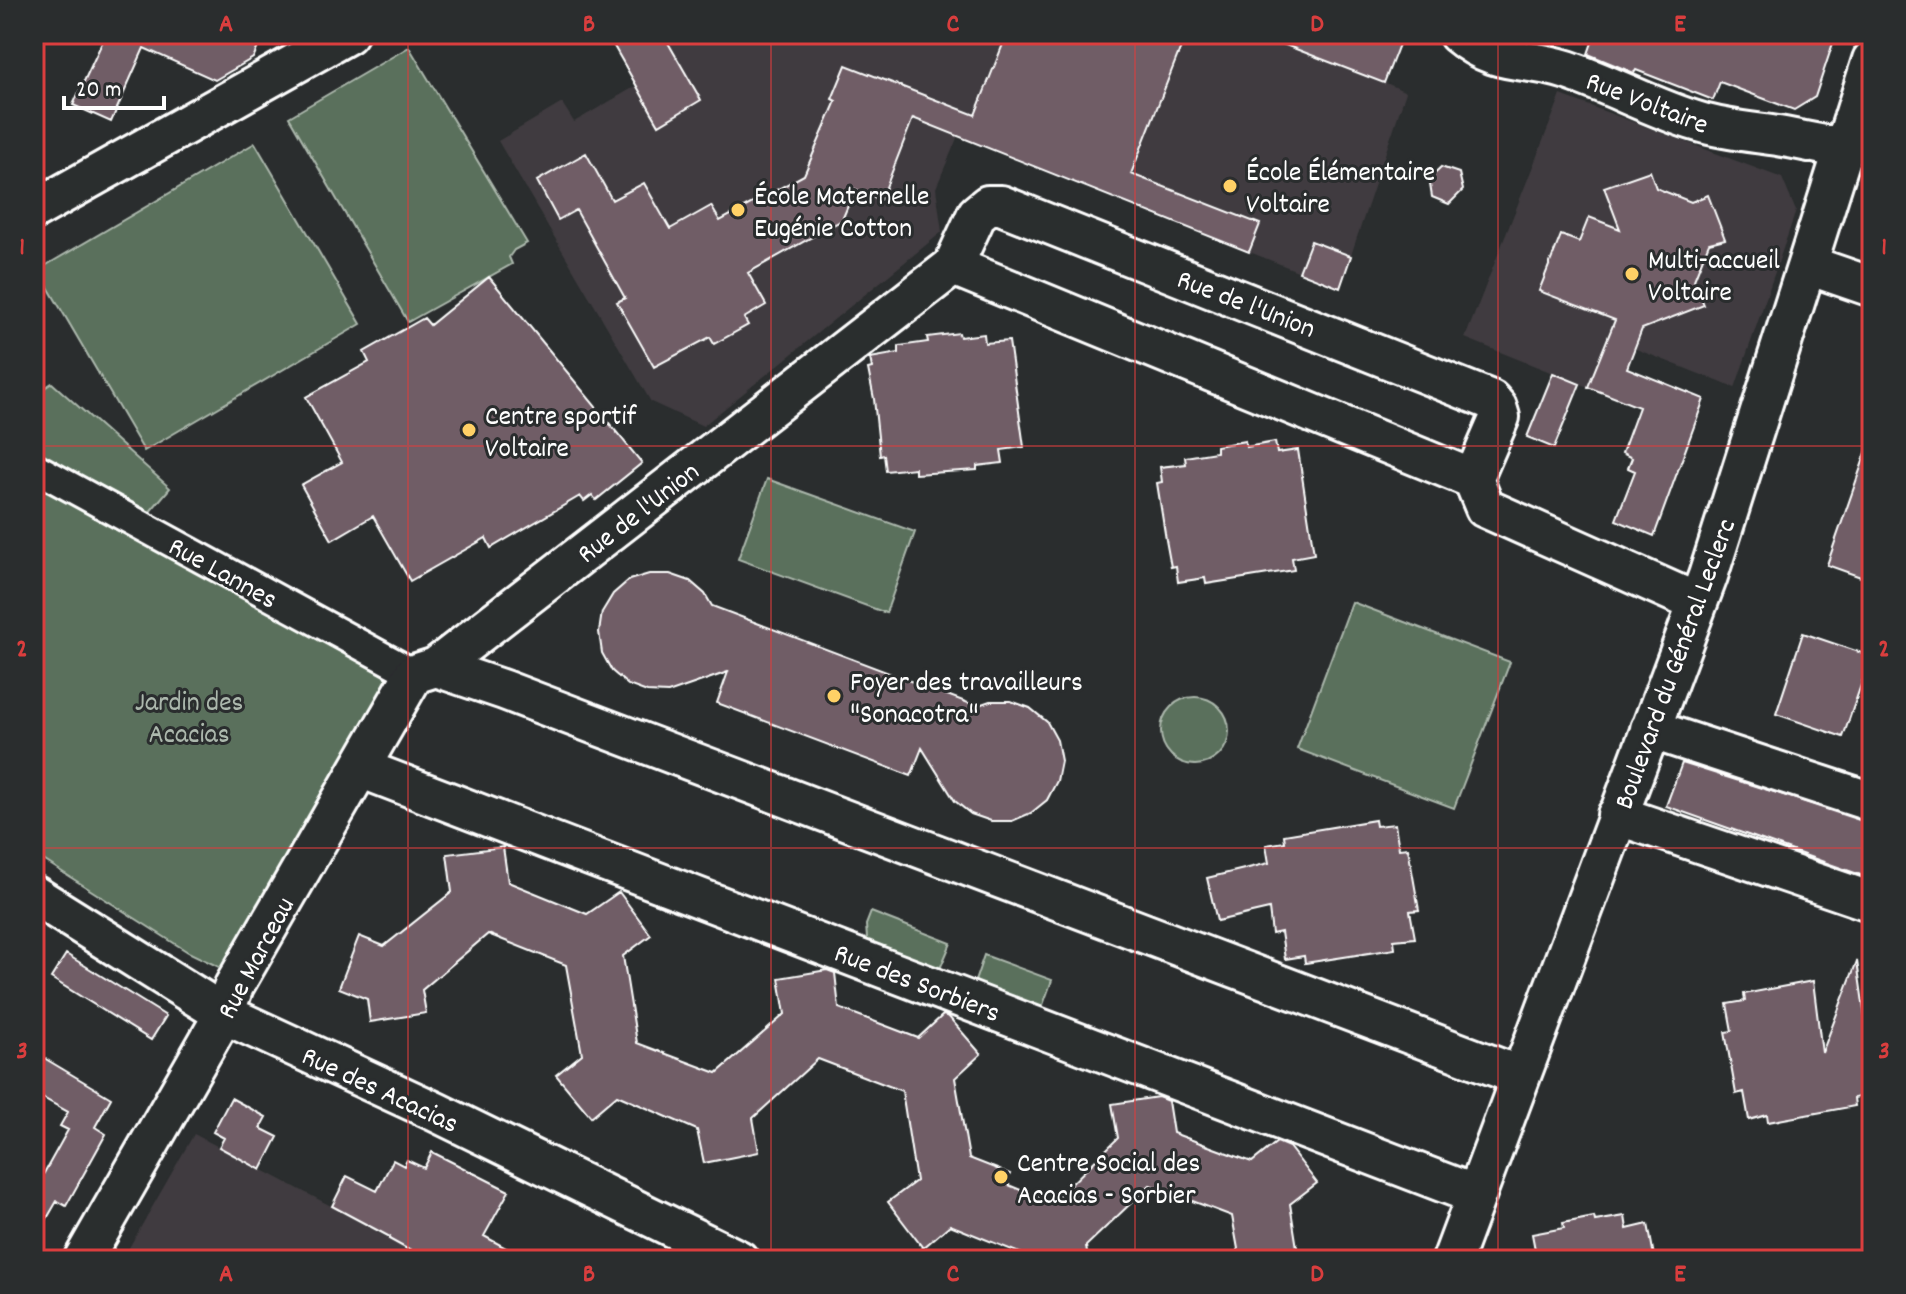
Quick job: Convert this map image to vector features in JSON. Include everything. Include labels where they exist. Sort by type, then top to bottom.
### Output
[{"type":"street","points":[[34,210],[348,34]]},
{"type":"street","name":"Rue Voltaire","points":[[1458,34],[1473,47],[1491,55],[1564,69],[1696,121],[1727,130],[1780,136],[1845,149]]},
{"type":"street","name":"Boulevard du Général Leclerc","points":[[1452,1260],[1698,603],[1872,60]]},
{"type":"street","name":"Rue de l'Union","points":[[425,670],[953,266],[977,214],[988,205],[1001,205],[1491,400],[1500,417],[1473,479]]},
{"type":"street","points":[[1808,265],[1872,287]]},
{"type":"street","points":[[953,266],[1473,479],[1485,508],[1698,603]]},
{"type":"street","name":"Rue Lannes","points":[[34,467],[425,670]]},
{"type":"street","points":[[425,670],[504,690],[1520,1076]]},
{"type":"street","name":"Rue Marceau","points":[[83,1260],[224,1014],[234,986],[360,768],[425,670]]},
{"type":"street","points":[[1650,729],[1872,802]]},
{"type":"street","name":"Rue des Sorbiers","points":[[360,768],[1476,1195]]},
{"type":"street","points":[[1617,815],[1872,902]]},
{"type":"street","name":"Rue des Acacias","points":[[34,895],[224,1014],[436,1112],[739,1260]]},
{"type":"shaded area","points":[[607,34],[775,34],[790,40],[793,34],[1400,34],[1384,82],[1406,92],[1340,288],[958,136],[936,188],[942,232],[703,426],[651,402],[498,141],[562,103],[574,122],[636,86]]},
{"type":"shaded area","name":"Multi-accueil Voltaire","points":[[1561,95],[1782,178],[1796,211],[1735,388],[1608,338],[1588,387],[1465,338]]},
{"type":"shaded area","points":[[194,1134],[350,1216],[427,1260],[122,1260]]},
{"type":"green space","points":[[409,47],[527,243],[514,250],[509,257],[512,264],[408,322],[289,117]]},
{"type":"green space","points":[[255,143],[361,324],[144,451],[38,270]]},
{"type":"green space","name":"Jardin des Acacias","points":[[52,383],[170,488],[148,514],[404,656],[223,969],[188,952],[34,854],[34,395]]},
{"type":"green space","points":[[767,479],[915,532],[886,613],[738,559]]},
{"type":"green space","points":[[1352,602],[1510,662],[1454,808],[1297,749]]},
{"type":"green space","points":[[1188,697],[1202,697],[1214,702],[1224,712],[1229,731],[1224,750],[1214,760],[1202,765],[1188,765],[1176,760],[1166,750],[1161,738],[1161,724],[1166,712],[1176,702]]},
{"type":"green space","points":[[871,912],[951,943],[936,978],[868,952],[866,925]]},
{"type":"green space","points":[[984,955],[1052,980],[1039,1016],[972,990]]},
{"type":"building","points":[[106,34],[126,41],[110,34],[264,34],[253,58],[215,80],[144,48],[111,122],[73,105]]},
{"type":"building","points":[[607,34],[663,34],[701,100],[659,125]]},
{"type":"building","points":[[1007,34],[1186,34],[1131,174],[1260,224],[1249,252],[913,118],[881,200],[855,189],[842,220],[748,273],[766,305],[744,318],[748,325],[714,344],[710,337],[654,367],[617,302],[625,298],[576,210],[558,220],[537,181],[586,153],[612,200],[644,183],[670,229],[711,206],[720,221],[804,175],[836,101],[832,99],[846,65],[975,115]]},
{"type":"building","points":[[1263,34],[1403,34],[1384,83]]},
{"type":"building","points":[[1595,34],[1836,34],[1815,97],[1794,110],[1720,82],[1713,100],[1636,70],[1634,73],[1588,54]]},
{"type":"building","points":[[1441,167],[1459,173],[1463,190],[1449,204],[1432,197],[1429,178]]},
{"type":"building","points":[[1650,171],[1656,188],[1691,202],[1708,195],[1725,239],[1709,243],[1694,280],[1704,305],[1642,329],[1627,368],[1704,399],[1654,536],[1616,520],[1635,471],[1628,468],[1632,458],[1622,453],[1639,407],[1588,387],[1615,320],[1539,291],[1561,235],[1579,242],[1589,217],[1620,229],[1604,187]]},
{"type":"building","points":[[1311,241],[1351,256],[1340,288],[1299,272]]},
{"type":"building","name":"Centre sportif Voltaire","points":[[489,277],[642,463],[596,500],[592,495],[584,501],[580,496],[491,548],[486,538],[410,581],[373,516],[332,540],[301,485],[342,462],[306,397],[369,362],[364,352],[424,318],[430,325]]},
{"type":"building","points":[[959,333],[960,337],[984,334],[985,343],[1009,341],[1024,447],[1001,450],[1003,463],[977,466],[977,470],[915,474],[915,468],[886,471],[884,455],[880,456],[868,369],[872,368],[870,358],[899,353],[899,346],[928,342],[927,337]]},
{"type":"building","points":[[1553,373],[1580,384],[1554,448],[1527,437]]},
{"type":"building","points":[[1245,441],[1246,447],[1275,442],[1277,453],[1298,450],[1314,554],[1292,558],[1294,570],[1206,584],[1205,578],[1178,582],[1176,566],[1171,567],[1157,483],[1162,482],[1160,467],[1186,464],[1185,457],[1216,452],[1216,446]]},
{"type":"building","points":[[1868,447],[1872,447],[1872,581],[1827,565]]},
{"type":"building","points":[[649,574],[670,574],[690,581],[705,594],[712,606],[976,706],[990,701],[1011,701],[1030,708],[1047,722],[1057,740],[1061,761],[1057,781],[1047,800],[1031,813],[1012,821],[991,821],[971,814],[955,801],[922,748],[911,776],[717,703],[728,672],[668,693],[647,692],[628,685],[612,671],[602,653],[599,632],[602,612],[613,594],[629,580]]},
{"type":"building","points":[[1803,633],[1871,656],[1843,737],[1776,714]]},
{"type":"building","points":[[1682,763],[1872,823],[1872,879],[1666,806]]},
{"type":"building","points":[[1375,820],[1376,826],[1395,824],[1399,849],[1408,848],[1419,910],[1410,911],[1415,938],[1394,940],[1395,949],[1305,963],[1304,956],[1285,959],[1281,932],[1272,934],[1269,909],[1217,921],[1207,878],[1269,863],[1266,845],[1285,842],[1284,835]]},
{"type":"building","points":[[503,847],[508,882],[587,914],[619,892],[651,935],[623,956],[637,1043],[717,1073],[785,1014],[779,978],[827,970],[835,973],[839,1008],[918,1038],[943,1015],[949,1017],[981,1054],[955,1078],[969,1158],[1010,1174],[1006,1184],[1052,1203],[1118,1138],[1112,1104],[1158,1097],[1168,1101],[1173,1133],[1252,1162],[1277,1142],[1289,1147],[1317,1183],[1290,1204],[1299,1260],[1240,1260],[1232,1216],[1150,1185],[1086,1246],[1088,1260],[1037,1260],[950,1225],[923,1248],[888,1202],[916,1181],[902,1091],[818,1059],[753,1118],[759,1152],[704,1163],[697,1130],[617,1095],[591,1117],[556,1075],[582,1054],[566,965],[488,934],[422,990],[426,1013],[370,1022],[367,999],[339,988],[359,936],[384,946],[452,892],[447,854]]},
{"type":"building","points":[[66,954],[166,1016],[151,1040],[51,978]]},
{"type":"building","points":[[1857,961],[1872,1067],[1865,1068],[1870,1095],[1854,1098],[1855,1106],[1768,1122],[1767,1115],[1749,1120],[1744,1092],[1736,1094],[1725,1032],[1732,1031],[1727,1004],[1745,1001],[1744,994],[1813,981],[1822,1053]]},
{"type":"building","points":[[34,1052],[111,1098],[95,1127],[106,1134],[66,1206],[57,1201],[34,1241],[34,1191],[68,1130],[60,1126],[68,1112],[34,1093]]},
{"type":"building","points":[[231,1098],[266,1117],[260,1128],[278,1137],[261,1170],[219,1147],[224,1138],[213,1132]]},
{"type":"building","points":[[432,1152],[509,1191],[484,1236],[528,1260],[427,1260],[332,1206],[347,1176],[377,1191],[393,1160],[404,1166],[407,1160],[424,1168]]},
{"type":"building","points":[[1625,1216],[1627,1229],[1648,1224],[1654,1256],[1640,1260],[1537,1260],[1532,1234],[1564,1228],[1563,1223],[1594,1217],[1595,1221]]},
{"type":"place","name":"École Élémentaire Voltaire","points":[[1230,186]]},
{"type":"place","name":"École Maternelle Eugénie Cotton","points":[[738,210]]},
{"type":"place","name":"Multi-accueil Voltaire","points":[[1632,274]]},
{"type":"place","name":"Centre sportif Voltaire","points":[[469,430]]},
{"type":"place","name":"Foyer des travailleurs \"Sonacotra\"","points":[[834,696]]},
{"type":"place","name":"Centre Social des Acacias - Sorbier","points":[[1001,1177]]}]
